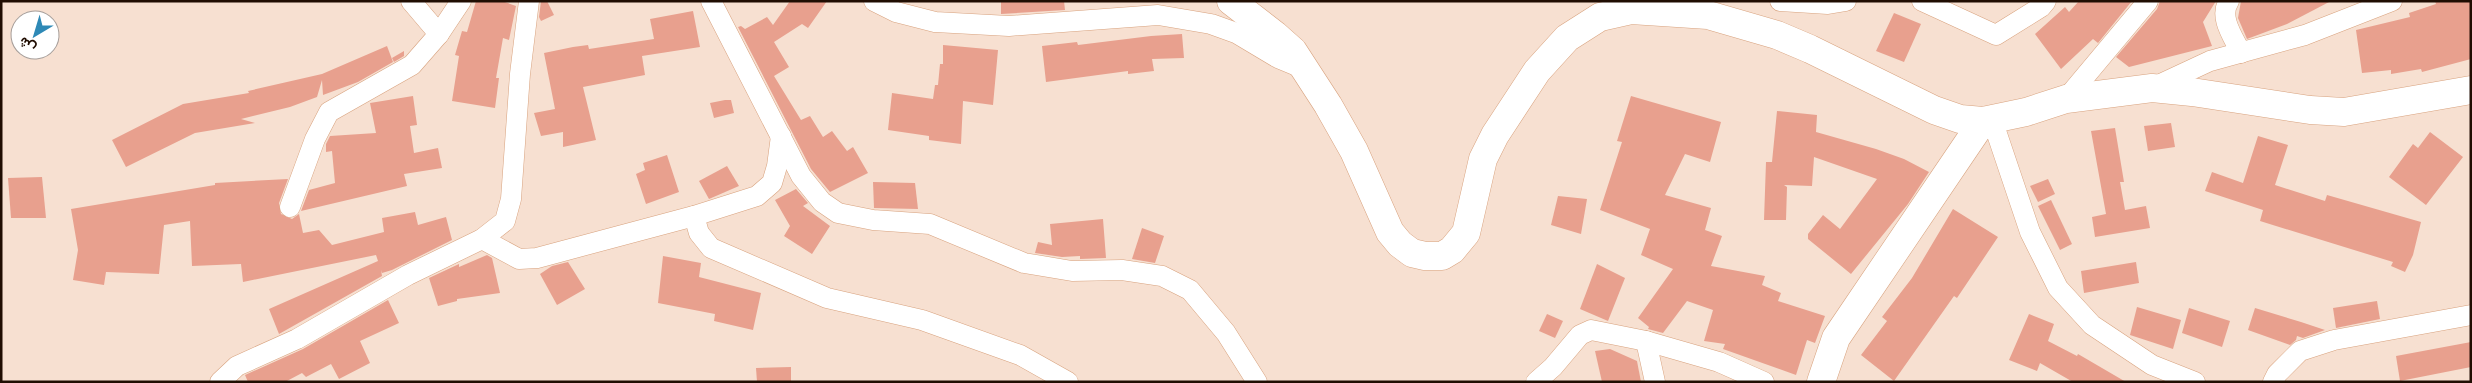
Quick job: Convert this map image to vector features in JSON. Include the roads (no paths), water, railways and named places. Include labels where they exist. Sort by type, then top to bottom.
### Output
[{"type":"main road","points":[[1231,1],[1293,51],[1307,70],[1354,151],[1390,232],[1400,244],[1412,253],[1425,256],[1442,256],[1452,250],[1466,233],[1484,159],[1495,135],[1538,71],[1567,38],[1600,17],[1631,10],[1708,15],[1778,35],[1934,110],[1960,119],[1983,121],[2026,112],[2066,99],[2152,88],[2192,92],[2310,110],[2344,112],[2471,90]]},
{"type":"main road","points":[[1821,382],[1836,338],[1983,121]]},
{"type":"street","points":[[411,1],[439,34]]},
{"type":"street","points":[[220,382],[237,366],[297,339],[408,275],[482,238],[505,221],[511,199],[520,74],[529,1]]},
{"type":"street","points":[[711,1],[801,176],[822,202],[838,213],[873,220],[930,224],[1024,263],[1072,271],[1122,270],[1162,276],[1190,290],[1226,332],[1258,382]]},
{"type":"street","points":[[874,1],[896,12],[935,22],[1009,26],[1158,16],[1211,24],[1236,33],[1278,58],[1307,70]]},
{"type":"street","points":[[1631,10],[1697,1]]},
{"type":"street","points":[[1780,1],[1828,4],[1846,1]]},
{"type":"street","points":[[1922,1],[1996,36],[2041,7],[2046,1]]},
{"type":"street","points":[[2066,99],[2148,1]]},
{"type":"street","points":[[2229,1],[2225,8],[2226,20],[2241,53]]},
{"type":"street","points":[[2152,88],[2210,61],[2306,35],[2392,1]]},
{"type":"street","points":[[290,207],[315,139],[330,112],[412,65],[439,34],[457,3]]},
{"type":"street","points":[[1983,121],[1997,134],[2030,232],[2058,288],[2092,325],[2152,365],[2195,382]]},
{"type":"street","points":[[482,238],[519,259],[537,258],[694,216],[757,196],[772,183],[777,166],[780,136]]},
{"type":"street","points":[[694,216],[699,233],[711,248],[827,298],[922,320],[1020,355],[1068,382]]},
{"type":"street","points":[[2273,382],[2277,374],[2300,351],[2334,340],[2471,315]]},
{"type":"street","points":[[1536,382],[1553,367],[1580,334],[1591,330],[1646,341],[1719,362],[1764,382]]},
{"type":"street","points":[[1646,341],[1655,382]]}]
